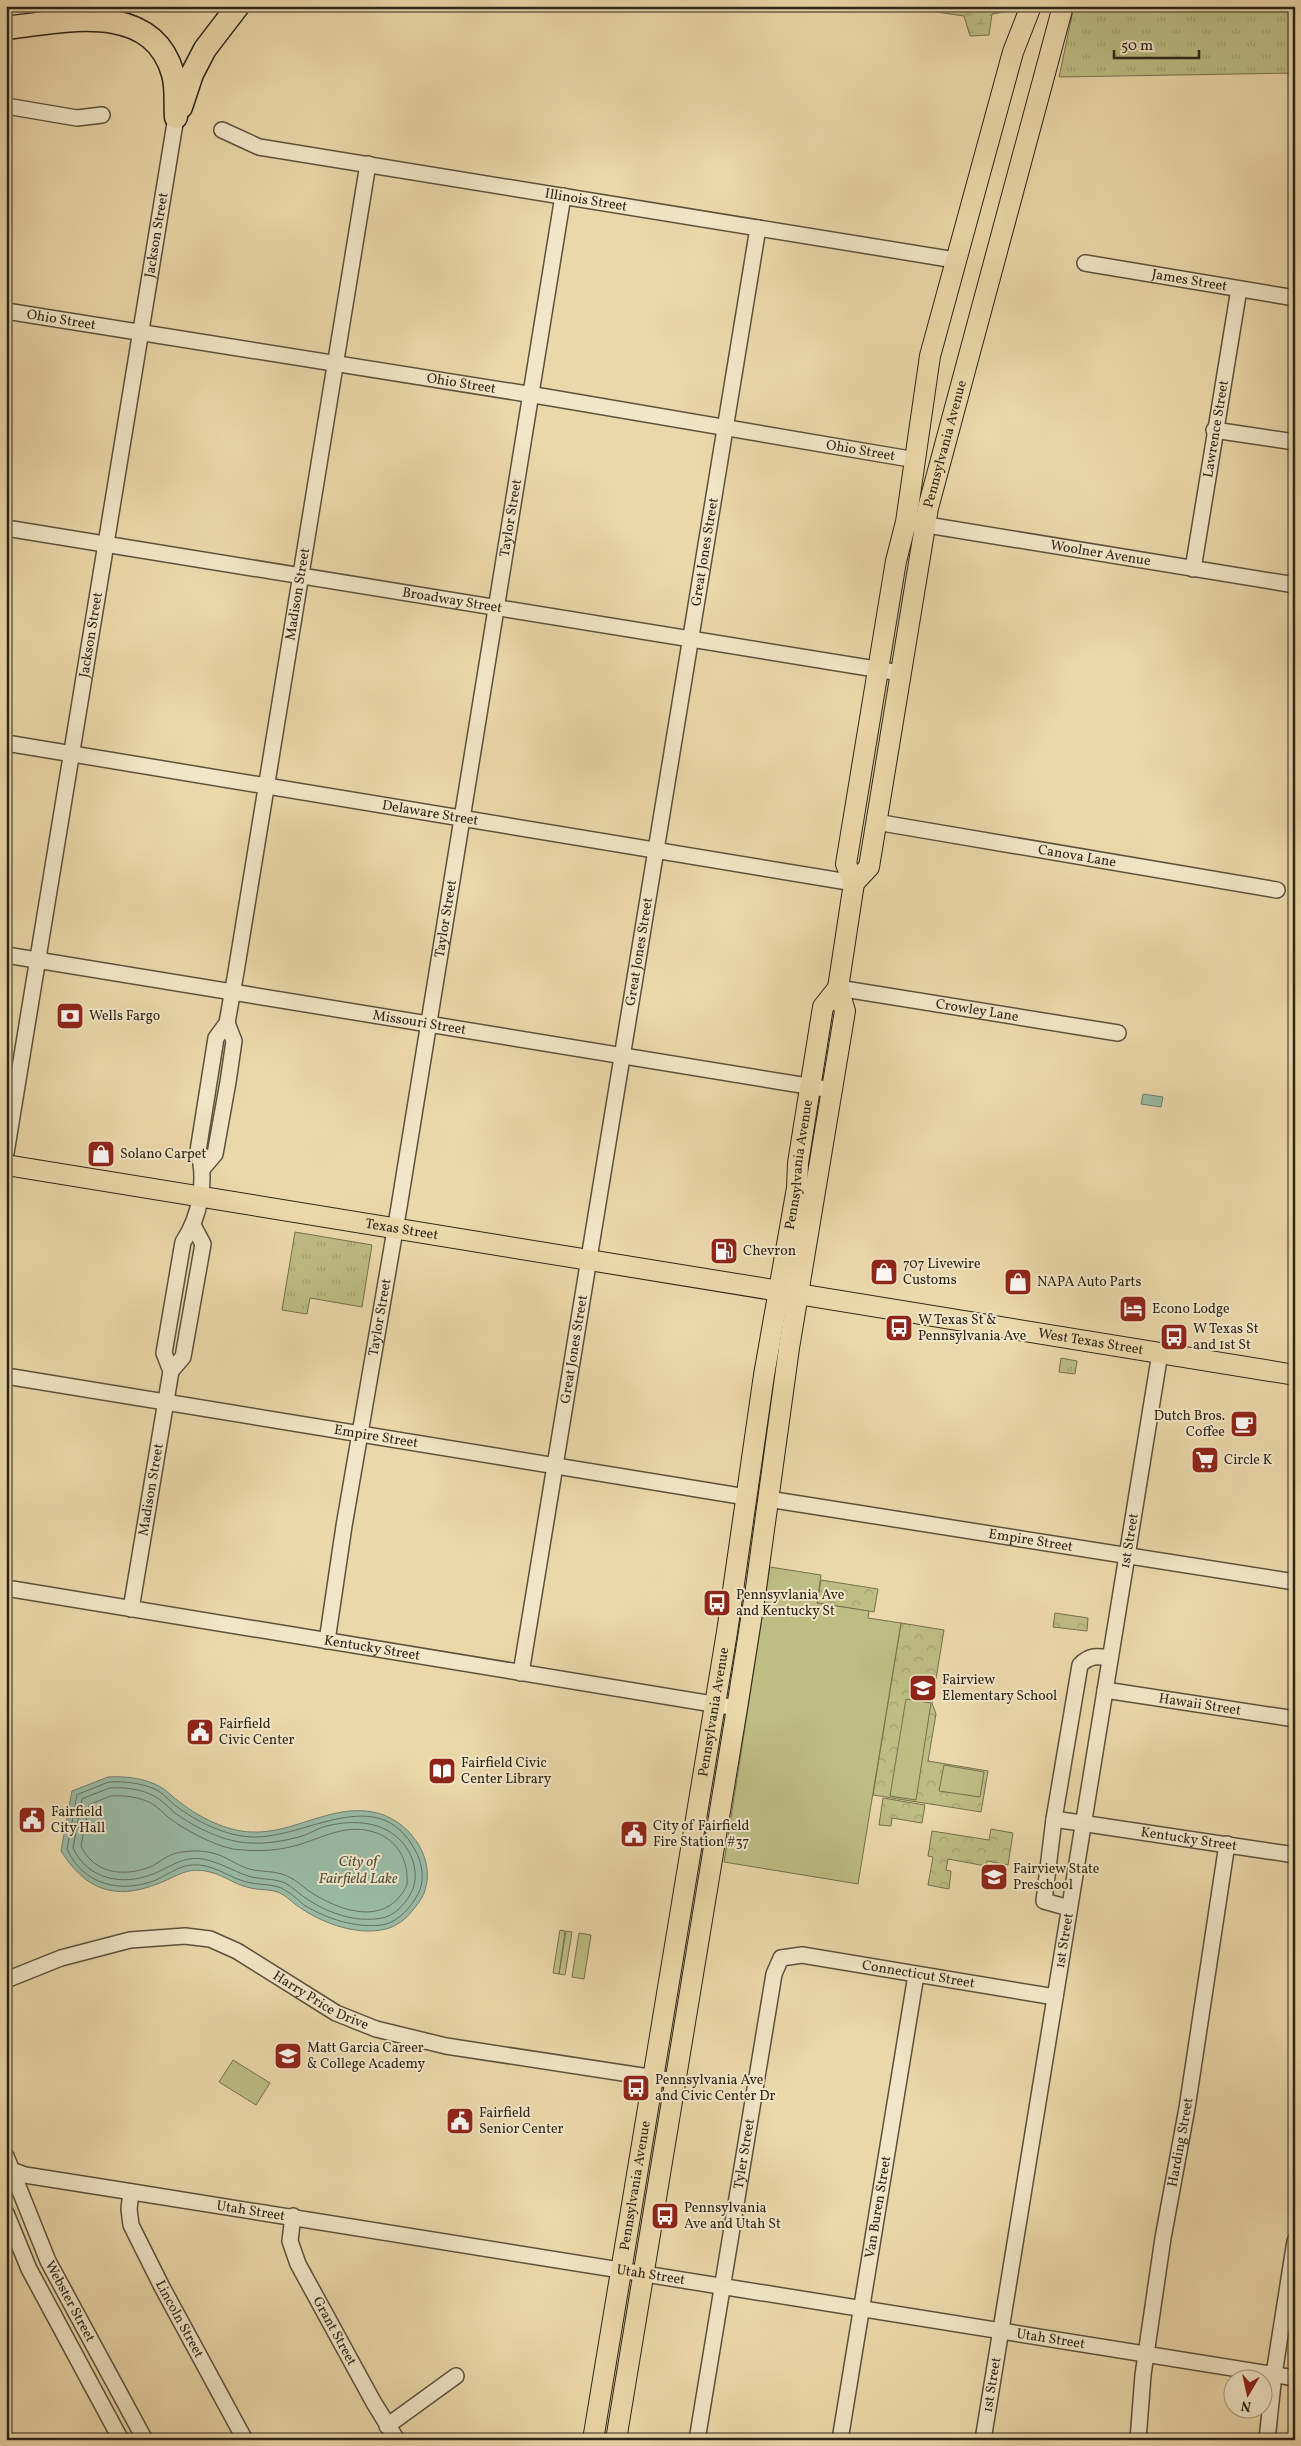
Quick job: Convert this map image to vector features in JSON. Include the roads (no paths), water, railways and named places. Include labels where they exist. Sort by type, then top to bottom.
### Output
[{"type":"highway","points":[[176,117],[192,74],[205,50],[238,6]]},
{"type":"highway","points":[[14,27],[105,19],[124,22],[142,30],[155,41],[167,58],[173,74],[176,117]]},
{"type":"main road","name":"Pennsylvania Avenue","points":[[854,883],[869,867],[900,673],[916,523],[916,460],[930,356],[1013,52],[1031,6]]},
{"type":"main road","name":"Pennsylvania Avenue","points":[[616,2440],[737,1708],[798,1295],[845,1011],[838,988],[854,883],[846,864],[896,561],[916,523],[928,508],[1063,6]]},
{"type":"main road","name":"Pennsylvania Avenue","points":[[593,2440],[714,1704],[778,1292],[797,1188],[798,1163],[823,1007],[838,988]]},
{"type":"main road","name":"Texas Street","points":[[6,1165],[798,1295]]},
{"type":"main road","name":"West Texas Street","points":[[798,1295],[1295,1375]]},
{"type":"main road","points":[[753,1446],[761,1458],[757,1488],[762,1497],[768,1498]]},
{"type":"main road","points":[[746,1497],[754,1498],[759,1506],[756,1534],[762,1543]]},
{"type":"street","points":[[6,106],[77,118],[102,114]]},
{"type":"street","name":"Jackson Street","points":[[6,1153],[176,117]]},
{"type":"street","name":"Illinois Street","points":[[222,130],[259,147],[955,260]]},
{"type":"street","name":"Madison Street","points":[[131,1608],[171,1371],[164,1354],[183,1242],[194,1226],[203,1168],[215,1154],[228,1082],[234,1041],[227,1023],[368,164]]},
{"type":"street","name":"Taylor Street","points":[[327,1640],[563,196]]},
{"type":"street","name":"Great Jones Street","points":[[521,1673],[758,228]]},
{"type":"street","name":"James Street","points":[[1085,263],[1295,298]]},
{"type":"street","name":"Lawrence Street","points":[[1193,569],[1214,430],[1239,289]]},
{"type":"street","name":"Ohio Street","points":[[6,311],[531,394],[916,460]]},
{"type":"street","points":[[1214,430],[1295,442]]},
{"type":"street","name":"Woolner Avenue","points":[[916,523],[1295,585]]},
{"type":"street","name":"Broadway Street","points":[[6,528],[900,673]]},
{"type":"street","name":"Delaware Street","points":[[6,743],[854,883]]},
{"type":"street","name":"Canova Lane","points":[[876,822],[1277,890]]},
{"type":"street","name":"Missouri Street","points":[[6,955],[832,1090]]},
{"type":"street","name":"Crowley Lane","points":[[838,988],[1118,1033]]},
{"type":"street","name":"1st Street","points":[[984,2440],[1160,1353]]},
{"type":"street","name":"Empire Street","points":[[6,1376],[746,1497]]},
{"type":"street","name":"Empire Street","points":[[768,1498],[1295,1582]]},
{"type":"street","name":"Kentucky Street","points":[[6,1588],[737,1708]]},
{"type":"street","points":[[1070,1908],[1044,1901],[1054,1819],[1080,1665],[1086,1658],[1096,1656],[1110,1658]]},
{"type":"street","name":"Hawaii Street","points":[[1105,1690],[1295,1719]]},
{"type":"street","name":"Kentucky Street","points":[[1054,1819],[1295,1855]]},
{"type":"street","name":"Harding Street","points":[[1138,2440],[1146,2354],[1227,1844]]},
{"type":"street","name":"Harry Price Drive","points":[[6,1980],[61,1958],[130,1940],[185,1936],[210,1939],[236,1951],[336,2013],[376,2029],[446,2046],[675,2081]]},
{"type":"street","name":"Connecticut Street","points":[[781,1958],[791,1955],[802,1955],[1055,1997]]},
{"type":"street","name":"Tyler Street","points":[[697,2440],[774,1974],[781,1958]]},
{"type":"street","name":"Van Buren Street","points":[[840,2440],[916,1975]]},
{"type":"street","name":"Webster Street","points":[[6,2156],[9,2169],[48,2261],[145,2440]]},
{"type":"street","name":"Utah Street","points":[[9,2169],[26,2174],[131,2192],[292,2216],[1236,2368]]},
{"type":"street","name":"Lincoln Street","points":[[131,2192],[128,2209],[132,2225],[162,2287],[245,2440]]},
{"type":"street","name":"Webster Street","points":[[6,2213],[29,2268],[121,2440]]},
{"type":"street","name":"Grant Street","points":[[292,2216],[290,2232],[292,2252],[397,2440]]},
{"type":"street","points":[[1274,2374],[1295,2240]]},
{"type":"street","name":"Utah Street","points":[[1274,2374],[1295,2378]]},
{"type":"street","points":[[388,2426],[456,2376]]},
{"type":"street","points":[[1267,2440],[1269,2418]]},
{"type":"water","points":[[1143,1094],[1163,1097],[1161,1107],[1141,1104]]},
{"type":"water","name":"City of Fairfield Lake","points":[[108,1777],[134,1778],[153,1783],[205,1819],[242,1831],[282,1829],[342,1812],[373,1812],[385,1816],[397,1822],[416,1840],[426,1864],[427,1877],[424,1893],[410,1914],[397,1924],[386,1929],[364,1931],[331,1924],[299,1907],[278,1892],[247,1887],[215,1873],[188,1871],[142,1889],[127,1891],[114,1891],[102,1888],[80,1875],[61,1851],[72,1791]]},
{"type":"place","name":"Wells Fargo","points":[[70,1016]]},
{"type":"place","name":"Solano Carpet","points":[[101,1154]]},
{"type":"place","name":"Chevron","points":[[724,1251]]},
{"type":"place","name":"707 Livewire Customs","points":[[884,1272]]},
{"type":"place","name":"NAPA Auto Parts","points":[[1018,1282]]},
{"type":"place","name":"Econo Lodge","points":[[1133,1309]]},
{"type":"place","name":"W Texas St & Pennsylvania Ave","points":[[899,1328]]},
{"type":"place","name":"W Texas St and 1st St","points":[[1174,1337]]},
{"type":"place","name":"Dutch Bros. Coffee","points":[[1244,1424]]},
{"type":"place","name":"Circle K","points":[[1205,1460]]},
{"type":"place","name":"Pennsyvlania Ave and Kentucky St","points":[[717,1603]]},
{"type":"place","name":"Fairview Elementary School","points":[[923,1688]]},
{"type":"place","name":"Fairfield Civic Center","points":[[200,1732]]},
{"type":"place","name":"Fairfield Civic Center Library","points":[[442,1771]]},
{"type":"place","name":"Fairfield City Hall","points":[[32,1820]]},
{"type":"place","name":"City of Fairfield Fire Station #37","points":[[634,1834]]},
{"type":"place","name":"Fairview State Preschool","points":[[994,1877]]},
{"type":"place","name":"Matt Garcia Career & College Academy","points":[[288,2056]]},
{"type":"place","name":"Pennsylvania Ave and Civic Center Dr","points":[[636,2088]]},
{"type":"place","name":"Fairfield Senior Center","points":[[460,2121]]},
{"type":"place","name":"Pennsylvania Ave and Utah St","points":[[665,2216]]}]
